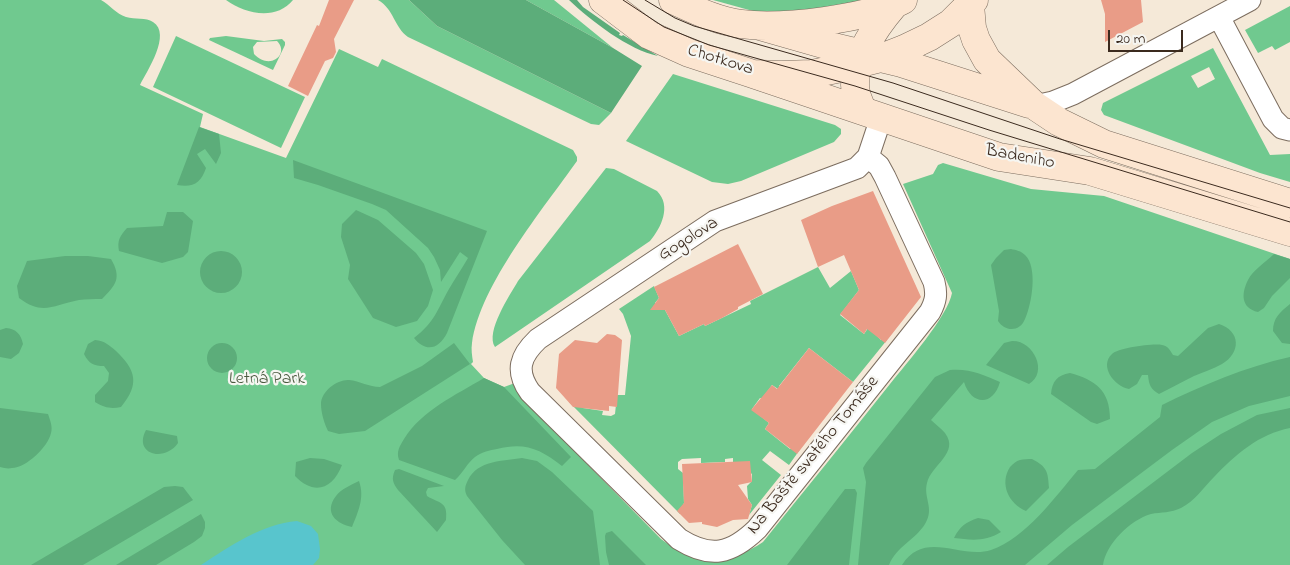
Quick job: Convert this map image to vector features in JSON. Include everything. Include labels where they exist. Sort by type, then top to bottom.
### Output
[{"type":"main road","name":"Chotkova","points":[[603,0],[625,18],[658,39],[698,56],[752,74],[812,74],[868,58],[929,37],[951,23],[972,2]]},
{"type":"main road","points":[[673,0],[709,16],[740,24],[760,26],[797,25],[843,17],[899,3]]},
{"type":"main road","points":[[972,2],[972,28],[982,51],[994,67],[1035,106],[1059,122],[1093,139],[1290,203]]},
{"type":"main road","points":[[872,115],[857,95],[855,86],[868,58],[878,25],[899,3]]},
{"type":"main road","points":[[760,26],[868,58],[901,63],[1035,106]]},
{"type":"main road","name":"Badeniho","points":[[752,74],[999,157],[1090,171],[1290,232]]},
{"type":"street","points":[[1035,106],[1053,102],[1073,94],[1250,0]]},
{"type":"street","points":[[1219,17],[1273,119],[1282,128],[1290,130]]},
{"type":"street","points":[[868,157],[872,115]]},
{"type":"street","name":"Gogolova","points":[[538,339],[714,221],[857,168],[868,157]]},
{"type":"street","name":"Na Baště svatého Tomáše","points":[[538,339],[528,349],[521,366],[523,381],[530,392],[679,539],[700,549],[711,551],[731,548],[744,542],[764,521],[936,302],[937,292],[934,282],[893,192],[879,166],[868,157]]},
{"type":"green space","name":"Letná Park","points":[[0,0],[101,0],[122,16],[153,22],[158,28],[160,35],[159,44],[140,85],[203,114],[200,127],[286,158],[339,49],[378,67],[382,59],[573,150],[577,161],[515,248],[487,297],[477,320],[472,343],[473,362],[471,364],[484,378],[504,387],[515,383],[520,396],[661,539],[686,554],[699,557],[712,559],[738,555],[763,542],[916,352],[943,314],[952,293],[903,184],[933,174],[938,165],[943,163],[1031,189],[1104,196],[1290,259],[1290,565],[0,565]]},
{"type":"green space","points":[[226,0],[293,0],[286,7],[278,11],[260,13],[242,9]]},
{"type":"green space","points":[[378,0],[409,0],[437,26],[611,113],[599,125],[591,124],[408,37],[403,33],[387,8]]},
{"type":"green space","points":[[409,0],[526,0],[642,66],[611,113],[437,26]]},
{"type":"green space","points":[[526,0],[554,0],[613,48]]},
{"type":"green space","points":[[569,0],[577,0],[583,7],[620,33],[619,35],[623,35],[658,56],[635,48],[611,34]]},
{"type":"green space","points":[[713,0],[863,0],[801,12],[760,13]]},
{"type":"green space","points":[[1290,6],[1290,42],[1275,50],[1272,46],[1258,53],[1245,30]]},
{"type":"green space","points":[[176,36],[305,97],[281,148],[153,87]]},
{"type":"green space","points":[[226,36],[264,41],[282,39],[285,45],[273,70],[209,40],[210,38]],"holes":[[[277,41],[280,46],[280,55],[272,61],[260,59],[254,54],[253,47],[257,42]]]},
{"type":"green space","points":[[1213,48],[1270,155],[1290,154],[1290,182],[1260,173],[1104,115],[1101,110],[1103,103]],"holes":[[[1209,67],[1215,79],[1198,88],[1191,76]]]},
{"type":"green space","points":[[673,74],[835,125],[841,129],[841,134],[834,142],[741,181],[728,184],[712,182],[626,141]]},
{"type":"green space","points":[[199,127],[219,134],[221,153],[216,164],[205,149],[197,154],[206,168],[202,177],[192,185],[177,185]]},
{"type":"green space","points":[[293,160],[487,231],[447,333],[440,343],[436,346],[428,347],[423,346],[414,338],[427,327],[468,258],[460,252],[441,282],[440,270],[428,248],[386,210],[294,178]]},
{"type":"green space","points":[[606,168],[614,169],[657,191],[664,203],[663,217],[658,230],[650,241],[495,347],[493,332],[496,323],[518,281]]},
{"type":"green space","points":[[356,210],[378,220],[416,253],[424,264],[433,290],[428,306],[417,321],[396,327],[373,318],[348,279],[350,265],[341,237],[342,224]]},
{"type":"green space","points":[[167,212],[183,212],[193,221],[188,252],[183,257],[162,263],[119,251],[118,244],[120,238],[127,228],[163,226]]},
{"type":"green space","points":[[1011,249],[1025,255],[1029,261],[1033,277],[1032,295],[1023,323],[1016,328],[1008,329],[998,321],[999,311],[991,265],[1004,250]]},
{"type":"green space","points":[[225,251],[233,254],[239,260],[242,272],[239,284],[233,290],[217,293],[209,290],[203,284],[200,268],[203,260],[209,254]]},
{"type":"green space","points":[[1274,254],[1290,259],[1290,278],[1272,296],[1264,308],[1258,312],[1252,310],[1244,300],[1244,290],[1253,273]]},
{"type":"green space","points":[[65,256],[111,259],[117,276],[111,290],[102,299],[79,300],[48,308],[35,307],[19,298],[17,286],[27,261]]},
{"type":"green space","points":[[818,267],[830,288],[851,271],[859,290],[840,315],[864,334],[868,328],[876,333],[881,340],[887,340],[853,382],[809,348],[779,386],[780,388],[778,389],[772,385],[762,399],[760,398],[752,409],[769,423],[765,429],[790,449],[801,448],[789,465],[770,451],[762,460],[781,475],[749,515],[752,505],[748,499],[747,486],[752,481],[752,474],[737,462],[733,462],[733,458],[725,459],[725,462],[701,463],[701,458],[682,459],[678,462],[678,469],[683,473],[684,503],[680,514],[569,402],[584,403],[583,408],[603,411],[602,415],[611,416],[615,414],[617,395],[625,395],[631,336],[623,314],[619,309],[654,286],[659,298],[655,303],[658,310],[665,310],[679,336],[751,304],[750,301]]},
{"type":"green space","points":[[1290,304],[1290,344],[1282,343],[1273,331],[1274,322]]},
{"type":"green space","points":[[1219,324],[1231,332],[1236,342],[1233,354],[1219,366],[1194,376],[1159,394],[1151,387],[1148,375],[1142,375],[1137,384],[1129,389],[1118,384],[1110,375],[1107,364],[1108,359],[1116,352],[1136,346],[1162,345],[1166,346],[1173,355],[1178,356],[1208,328]]},
{"type":"green space","points":[[6,328],[18,333],[23,344],[19,353],[11,359],[0,357],[0,330]]},
{"type":"green space","points":[[95,340],[109,345],[123,358],[131,371],[133,384],[127,399],[121,407],[102,406],[95,402],[95,395],[108,381],[109,373],[104,366],[95,365],[90,362],[84,354],[88,344]]},
{"type":"green space","points":[[1020,342],[1026,346],[1036,358],[1038,372],[1035,379],[1029,384],[986,365],[1004,343]]},
{"type":"green space","points":[[222,343],[233,347],[237,358],[233,369],[222,373],[211,369],[207,358],[211,347]]},
{"type":"green space","points":[[454,343],[470,364],[365,431],[339,434],[328,431],[323,418],[321,404],[327,390],[335,384],[349,380],[380,387],[422,366]]},
{"type":"green space","points":[[1290,357],[1290,396],[1249,406],[1212,422],[1072,525],[1025,565],[902,565],[911,554],[921,549],[932,547],[980,552],[991,550],[1004,544],[1028,527],[1039,516],[1078,470],[1095,469],[1160,417],[1162,405],[1224,377]]},
{"type":"green space","points":[[950,370],[970,371],[1000,382],[992,396],[982,400],[977,399],[967,390],[964,382],[931,420],[945,433],[949,440],[949,447],[927,483],[926,493],[929,513],[925,524],[896,553],[889,565],[858,565],[866,482],[863,468],[935,377]]},
{"type":"green space","points":[[1070,373],[1087,379],[1099,388],[1107,401],[1110,419],[1097,424],[1091,422],[1051,394],[1056,380],[1062,375]]},
{"type":"green space","points":[[484,378],[504,387],[571,457],[562,466],[532,448],[516,446],[494,449],[475,457],[455,480],[399,460],[398,451],[401,444],[420,420],[440,404]]},
{"type":"green space","points":[[0,408],[48,414],[52,431],[49,439],[36,456],[18,467],[0,467]]},
{"type":"green space","points":[[1290,408],[1290,428],[1268,435],[1249,446],[1231,460],[1186,505],[1174,511],[1151,514],[1127,527],[1114,541],[1105,557],[1103,565],[1047,565],[1192,453],[1221,434],[1257,415]]},
{"type":"green space","points":[[146,430],[177,436],[178,443],[165,453],[152,453],[144,445],[143,438]]},
{"type":"green space","points":[[310,458],[324,459],[342,465],[334,480],[322,487],[316,488],[302,482],[295,476],[296,462]]},
{"type":"green space","points":[[522,458],[537,461],[552,472],[593,511],[600,565],[525,565],[502,540],[467,496],[466,484],[472,473],[484,465]]},
{"type":"green space","points":[[1032,459],[1046,470],[1049,488],[1026,511],[1015,504],[1008,493],[1005,480],[1010,467],[1017,461]]},
{"type":"green space","points":[[399,469],[444,486],[428,488],[426,492],[427,496],[442,504],[446,509],[446,520],[437,532],[398,490],[393,478],[395,470]]},
{"type":"green space","points":[[359,481],[361,499],[358,510],[352,527],[346,526],[337,520],[331,512],[332,502],[346,487]]},
{"type":"green space","points":[[164,487],[183,487],[193,500],[83,565],[31,565]]},
{"type":"green space","points":[[845,489],[855,489],[857,493],[849,565],[787,565]]},
{"type":"green space","points":[[201,514],[205,522],[202,536],[156,565],[116,565]]},
{"type":"green space","points":[[978,518],[989,520],[1001,532],[984,539],[954,538],[964,525]]},
{"type":"green space","points":[[612,531],[646,565],[609,565],[605,536],[606,533]]},
{"type":"water","points":[[297,521],[311,526],[318,534],[319,558],[313,565],[201,565],[259,531],[271,526]]},
{"type":"building","points":[[329,0],[354,0],[334,39],[336,52],[333,58],[325,61],[308,96],[288,86],[317,25],[319,26]]},
{"type":"building","points":[[1101,0],[1141,0],[1143,22],[1105,42],[1105,14]]},
{"type":"building","points":[[873,191],[921,297],[885,343],[867,329],[864,334],[840,314],[859,290],[844,255],[818,267],[801,220]]},
{"type":"building","points":[[738,244],[763,294],[722,318],[679,336],[665,310],[650,310],[659,298],[654,287]]},
{"type":"building","points":[[607,334],[615,335],[622,340],[617,407],[609,406],[609,411],[573,407],[556,388],[559,354],[575,340],[597,343]]},
{"type":"building","points":[[809,348],[853,382],[797,454],[765,429],[769,423],[751,410],[772,385],[777,389]]},
{"type":"building","points":[[750,461],[752,482],[738,485],[752,505],[748,519],[733,520],[717,527],[702,524],[702,522],[689,523],[677,511],[684,503],[682,464]]},
{"type":"tram line","points":[[623,0],[664,27],[709,45],[855,86],[989,130],[1290,222]]},
{"type":"tram line","points":[[645,0],[675,18],[694,26],[893,83],[1060,139],[1290,208]]}]
